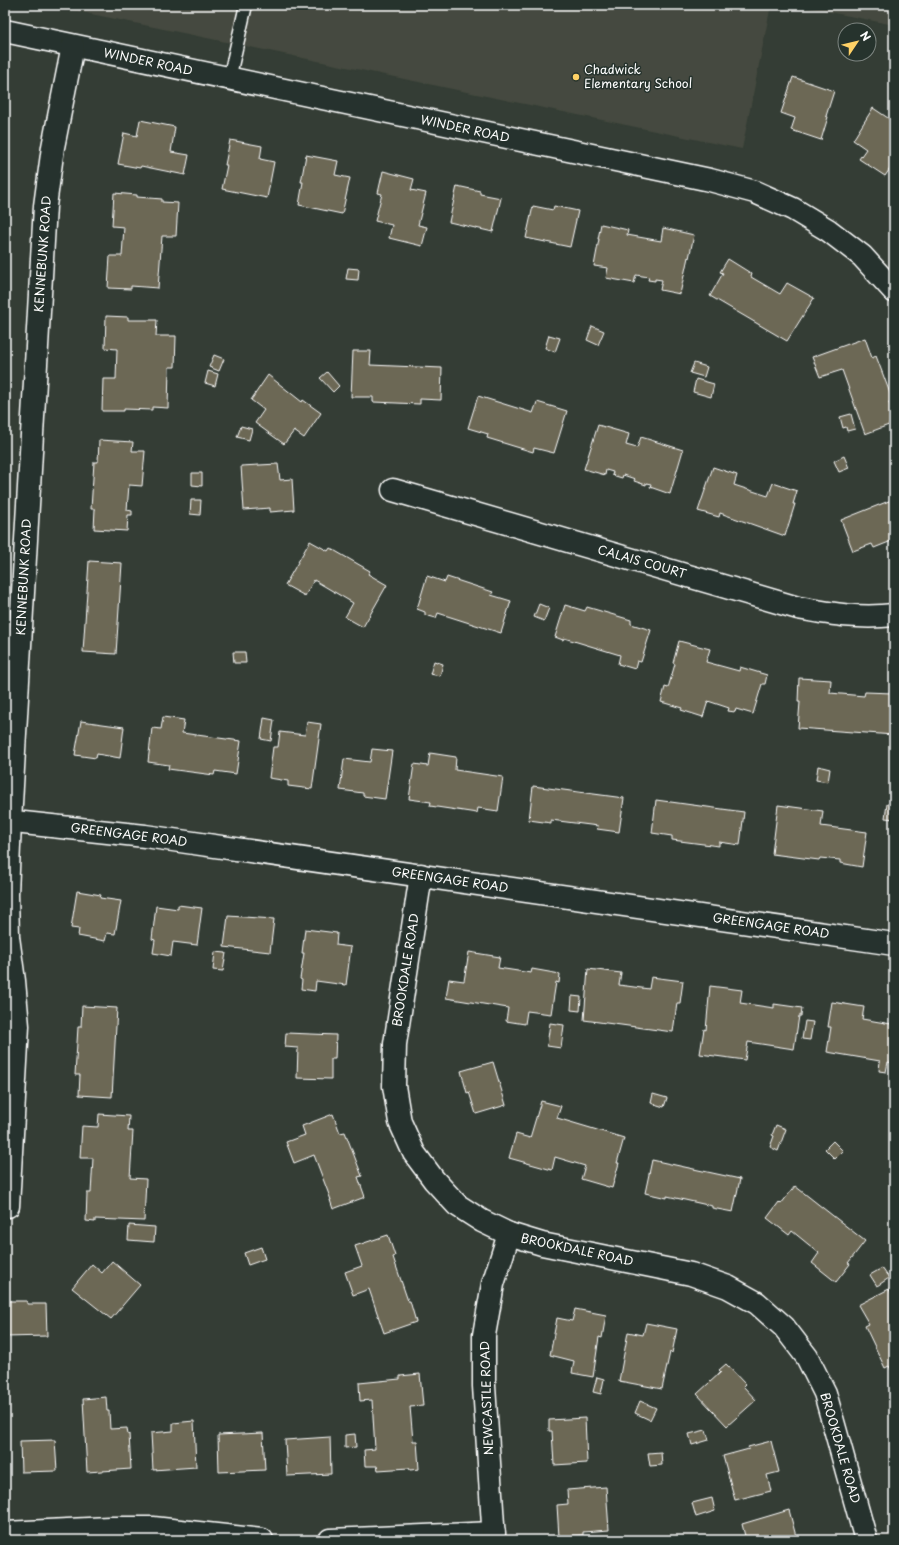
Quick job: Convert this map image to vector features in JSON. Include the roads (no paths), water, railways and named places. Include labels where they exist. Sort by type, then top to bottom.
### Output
[{"type":"street","name":"WINDER ROAD","points":[[5,32],[710,180],[755,192],[792,209],[828,230],[862,256],[894,291]]},
{"type":"street","name":"KENNEBUNK ROAD","points":[[8,1206],[18,1026],[8,937],[8,821],[45,206],[53,147],[73,46]]},
{"type":"street","name":"CALAIS COURT","points":[[393,490],[798,608],[839,616],[879,617],[894,615]]},
{"type":"street","name":"GREENGAGE ROAD","points":[[8,821],[145,836],[894,944]]},
{"type":"street","name":"BROOKDALE ROAD","points":[[421,875],[395,1044],[394,1086],[400,1122],[414,1153],[434,1180],[457,1205],[482,1221],[509,1234],[542,1244],[691,1274],[728,1287],[758,1303],[784,1327],[807,1357],[825,1393],[866,1540]]},
{"type":"street","name":"NEWCASTLE ROAD","points":[[494,1536],[484,1386],[484,1335],[493,1284],[509,1234]]},
{"type":"street","points":[[5,1533],[109,1528],[153,1528],[189,1536],[262,1540]]},
{"type":"street","points":[[330,1540],[494,1536]]},
{"type":"lane","points":[[229,79],[246,5]]},
{"type":"place","name":"Chadwick Elementary School","points":[[576,77]]}]
